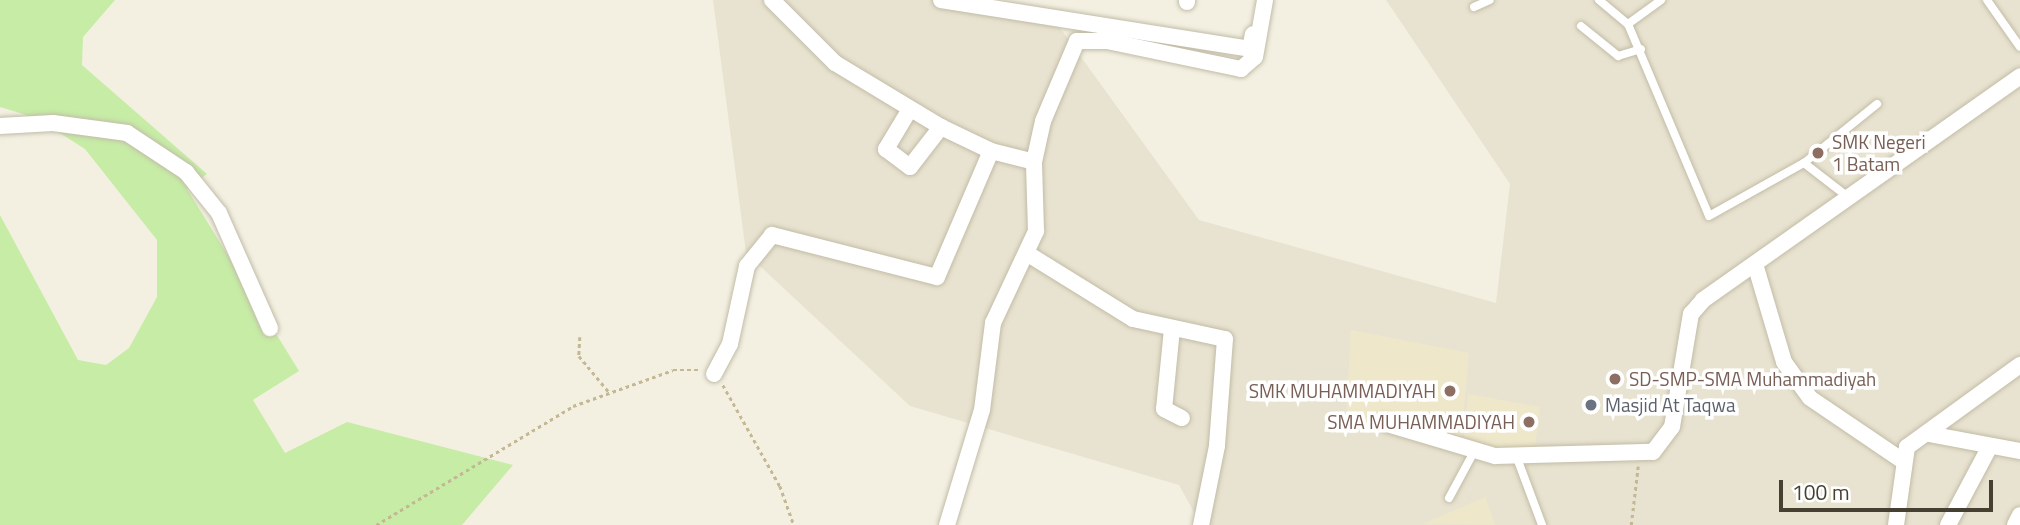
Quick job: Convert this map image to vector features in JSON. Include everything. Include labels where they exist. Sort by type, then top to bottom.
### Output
[{"type":"street","points":[[772,0],[825,56],[909,109],[991,151],[1034,162]]},
{"type":"street","points":[[941,0],[1250,49],[1258,0]]},
{"type":"street","points":[[947,525],[982,410],[993,323],[1028,254],[1036,231],[1034,162],[1059,75],[1077,41],[1107,41],[1241,69],[1255,57],[1265,0]]},
{"type":"street","points":[[1384,423],[1475,450],[1517,458],[1640,456],[1659,446],[1672,427],[1691,314],[1755,264],[2020,76]]},
{"type":"street","points":[[909,109],[886,149],[910,167],[941,127]]},
{"type":"street","points":[[0,126],[53,124],[127,133],[186,172],[219,213],[270,328]]},
{"type":"street","points":[[715,374],[730,344],[747,266],[772,235],[937,277],[991,151]]},
{"type":"street","points":[[1028,254],[1133,319],[1172,329],[1220,335],[1228,345],[1201,525]]},
{"type":"street","points":[[1755,264],[1784,362],[1810,398],[1903,461]]},
{"type":"street","points":[[1172,329],[1164,409],[1182,418]]},
{"type":"street","points":[[1896,525],[1907,447],[1929,434],[2020,365]]},
{"type":"street","points":[[1929,434],[2020,451]]},
{"type":"street","points":[[1948,525],[1990,446]]},
{"type":"street","points":[[2015,525],[2020,515]]},
{"type":"lane","points":[[1474,7],[1490,0]]},
{"type":"lane","points":[[1599,0],[1628,24],[1641,49],[1709,216],[1804,163],[1877,104]]},
{"type":"lane","points":[[1628,24],[1661,0]]},
{"type":"lane","points":[[1987,0],[2020,47]]},
{"type":"lane","points":[[1581,26],[1618,56],[1641,49]]},
{"type":"lane","points":[[1804,163],[1848,198]]},
{"type":"lane","points":[[1449,498],[1475,450]]},
{"type":"lane","points":[[1517,458],[1542,525]]},
{"type":"path","points":[[580,337],[579,356],[609,392]]},
{"type":"path","points":[[376,525],[573,406],[673,370],[715,374],[780,486],[794,525]]},
{"type":"path","points":[[1631,525],[1640,456]]},
{"type":"shaded area","points":[[713,0],[963,0],[1052,17],[1199,220],[1496,303],[1510,184],[1386,0],[2020,0],[2020,525],[1201,525],[1179,485],[910,406],[746,253]]},
{"type":"shaded area","points":[[1351,330],[1469,353],[1461,443],[1346,423]]},
{"type":"shaded area","points":[[1468,394],[1540,407],[1534,454],[1463,444]]},
{"type":"shaded area","points":[[1485,497],[1495,525],[1423,524]]},
{"type":"green space","points":[[0,0],[115,0],[83,37],[82,65],[207,174],[187,189],[299,371],[253,400],[285,453],[347,422],[513,465],[462,525],[0,525],[0,215],[78,360],[106,365],[129,348],[157,297],[157,240],[85,149],[36,118],[0,107]]},
{"type":"place","name":"SMK Negeri 1 Batam","points":[[1818,153]]},
{"type":"place","name":"SD-SMP-SMA Muhammadiyah","points":[[1615,379]]},
{"type":"place","name":"SMK MUHAMMADIYAH","points":[[1450,391]]},
{"type":"place","name":"Masjid At Taqwa","points":[[1591,405]]},
{"type":"place","name":"SMA MUHAMMADIYAH","points":[[1529,422]]}]
